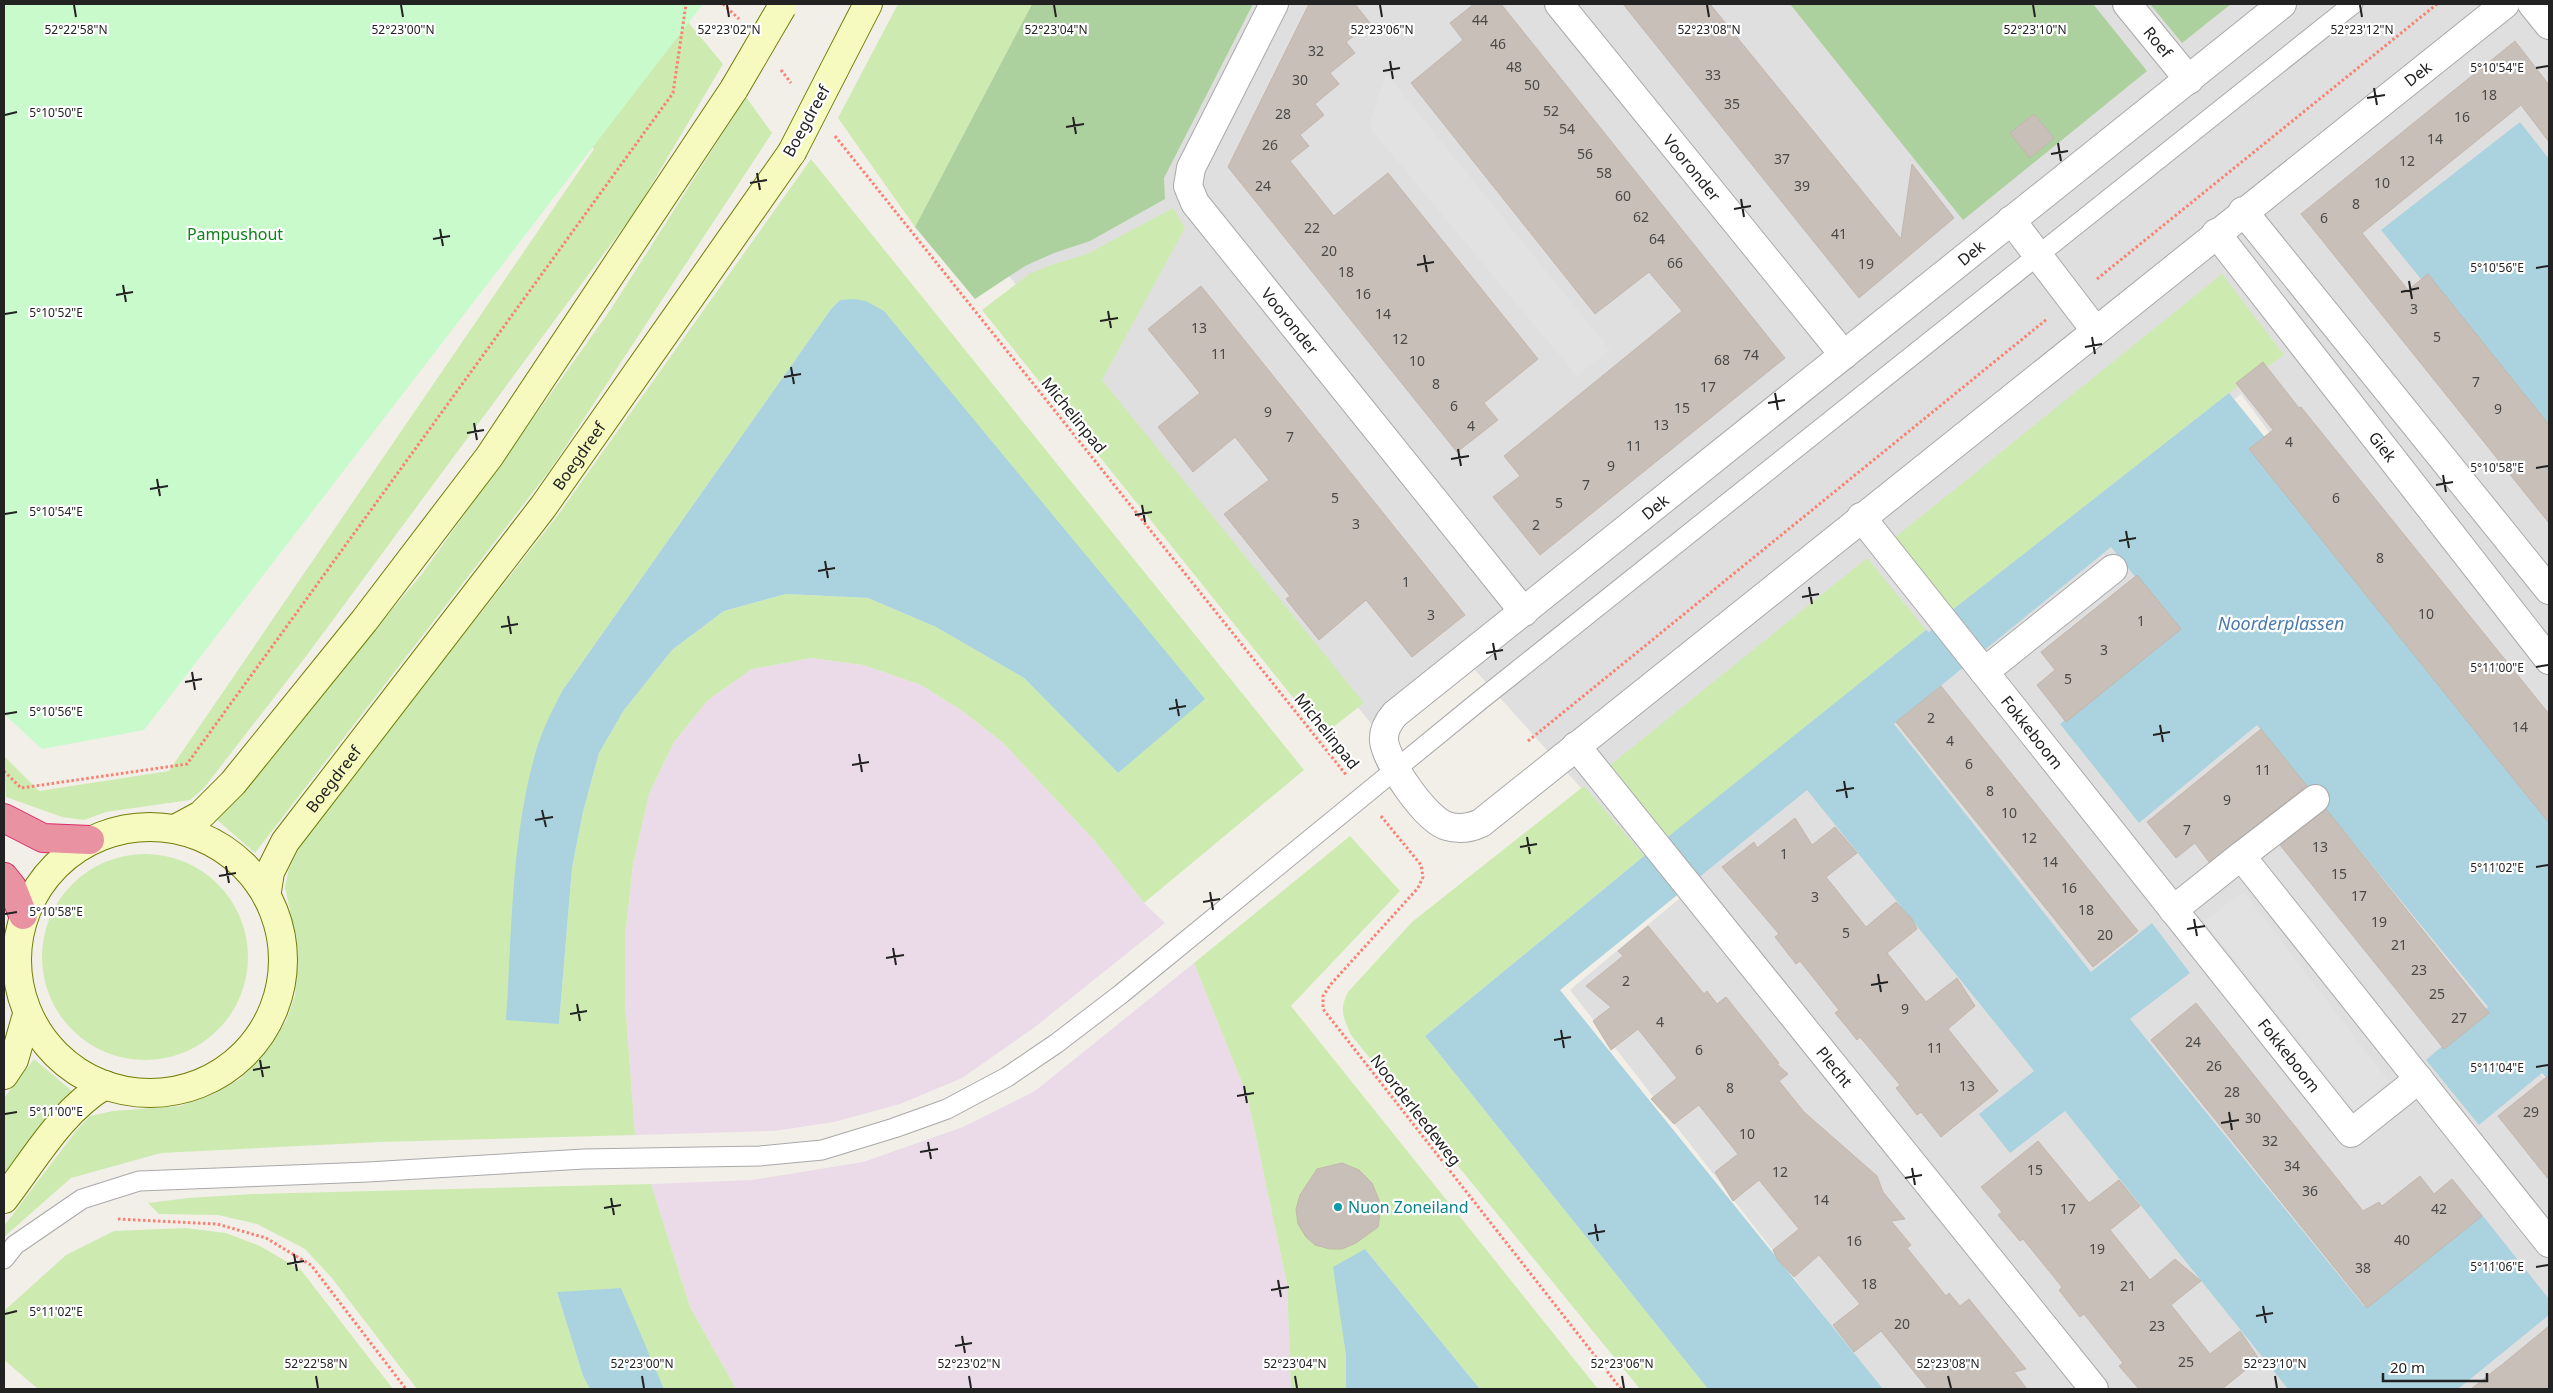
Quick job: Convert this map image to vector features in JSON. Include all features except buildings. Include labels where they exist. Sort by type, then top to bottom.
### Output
[{"type":"highway","points":[[4,818],[44,838],[90,840]]},
{"type":"highway","points":[[4,877],[12,887],[23,916]]},
{"type":"street","name":"Boegdreef","points":[[267,890],[270,872],[285,842],[543,506],[792,152],[868,4]]},
{"type":"street","name":"Vooronder","points":[[1274,4],[1191,168],[1188,186],[1195,204],[1524,612]]},
{"type":"street","name":"Vooronder","points":[[1559,4],[1844,355]]},
{"type":"street","name":"Roef","points":[[2127,4],[2189,80]]},
{"type":"street","name":"Dek","points":[[2282,4],[1395,714],[1386,724],[1384,739],[1386,751],[1395,770],[1434,819],[1446,826],[1457,828],[1470,828],[1481,824],[1861,517],[2505,4]]},
{"type":"street","points":[[2532,4],[2549,25]]},
{"type":"street","points":[[175,829],[200,816],[233,783],[364,621],[489,458],[734,89],[782,5]]},
{"type":"street","points":[[2243,212],[2549,590]]},
{"type":"street","points":[[2011,220],[2095,330]]},
{"type":"street","name":"Giek","points":[[2216,234],[2549,660]]},
{"type":"street","name":"Fokkeboom","points":[[1861,517],[2352,1133],[2419,1079]]},
{"type":"street","points":[[1980,667],[2113,568]]},
{"type":"street","name":"Plecht","points":[[1576,746],[2094,1389]]},
{"type":"street","points":[[2173,910],[2315,800]]},
{"type":"street","points":[[4,1075],[14,1060],[26,1018],[15,954],[23,916],[38,885],[61,860],[90,840],[132,828],[175,829],[214,843],[247,868],[267,890],[284,943],[283,987],[268,1028],[236,1062],[208,1078],[175,1091],[137,1093],[105,1086],[70,1068],[49,1049],[26,1018]]},
{"type":"street","points":[[2241,856],[2549,1243]]},
{"type":"street","points":[[4,1199],[64,1119],[90,1094],[105,1086]]},
{"type":"lane","points":[[4,1259],[15,1245],[82,1199],[138,1181],[368,1172],[584,1159],[760,1156],[822,1150],[894,1128],[946,1109],[1007,1077],[1121,994],[1395,770],[2353,4]]},
{"type":"path","points":[[4,771],[21,788],[187,764],[673,93],[686,4]]},
{"type":"path","points":[[723,4],[745,25]]},
{"type":"path","points":[[1521,747],[2436,4]]},
{"type":"path","points":[[776,64],[795,87]]},
{"type":"path","name":"Michelinpad","points":[[832,133],[1363,796],[1404,842]]},
{"type":"path","points":[[1404,842],[1434,819]]},
{"type":"path","name":"Noorderleedeweg","points":[[1404,842],[1421,865],[1423,877],[1418,888],[1331,984],[1323,996],[1323,1009],[1621,1389]]},
{"type":"path","points":[[112,1218],[217,1224],[266,1238],[311,1265],[406,1389]]},
{"type":"shaded area","points":[[1080,4],[2549,4],[2549,812],[2241,394],[2097,512],[2549,1084],[2549,1389],[1881,1389],[1570,990],[1680,898],[1456,649],[1373,726],[950,203]]},
{"type":"shaded area","points":[[1386,73],[1610,350],[1577,376],[1369,127]]},
{"type":"shaded area","points":[[811,658],[863,665],[921,685],[961,710],[1002,742],[1094,840],[1144,903],[1165,923],[1035,1027],[962,1078],[900,1104],[834,1122],[774,1131],[635,1135],[625,1001],[625,937],[633,865],[649,794],[674,742],[708,700],[752,669]]},
{"type":"shaded area","points":[[2244,892],[2388,1081],[2355,1111],[2204,921]]},
{"type":"shaded area","points":[[1194,963],[1247,1095],[1287,1284],[1291,1389],[736,1389],[690,1307],[651,1184],[752,1180],[863,1162],[963,1127],[1035,1091]]},
{"type":"green space","name":"Pampushout","points":[[4,4],[703,4],[144,730],[42,749],[4,714]]},
{"type":"green space","points":[[464,4],[673,4],[723,64],[637,209],[307,655],[204,788],[190,800],[106,812],[84,820],[62,817],[6,797],[4,756],[39,791],[169,771],[594,149]]},
{"type":"green space","points":[[898,4],[1032,4],[915,227],[838,118]]},
{"type":"green space","points":[[1032,4],[1253,4],[1164,178],[1165,199],[1090,241],[1054,253],[1025,266],[975,299],[915,227]]},
{"type":"green space","points":[[1790,4],[2093,4],[2147,71],[1963,220]]},
{"type":"green space","points":[[2150,4],[2231,4],[2182,43]]},
{"type":"green space","points":[[746,97],[772,133],[550,470],[255,853],[216,819],[422,574],[611,309]]},
{"type":"green space","points":[[811,159],[1304,770],[1144,903],[1094,840],[1002,742],[961,710],[921,685],[863,665],[811,658],[752,669],[708,700],[674,742],[649,794],[633,865],[625,937],[625,1001],[635,1135],[380,1142],[161,1153],[71,1178],[4,1237],[4,1226],[76,1131],[90,1116],[113,1111],[180,1106],[214,1094],[240,1079],[262,1057],[286,1021],[295,996],[298,949],[285,887],[289,868],[305,836],[558,515]],"holes":[[[840,300],[1118,773],[1024,678],[936,627],[868,598],[786,594],[724,611],[672,650],[624,710],[599,753],[583,812],[572,868],[559,1024],[527,792],[533,766],[546,728],[562,691],[831,309]]]},
{"type":"green space","points":[[1173,208],[1185,228],[1102,380],[1364,703],[1323,735],[982,310],[1029,274],[1087,254]]},
{"type":"green space","points":[[2222,274],[2284,355],[2229,393],[1951,611],[1893,539]]},
{"type":"green space","points":[[1867,558],[1926,630],[1667,839],[1609,766]]},
{"type":"green space","points":[[1584,786],[1644,856],[1425,1036],[1708,1389],[1640,1389],[1351,1035],[1343,1014],[1345,998],[1348,992],[1412,922]]},
{"type":"green space","points":[[1350,836],[1400,891],[1291,1006],[1598,1389],[1480,1389],[1365,1249],[1346,1355],[1346,1389],[1291,1389],[1287,1284],[1247,1095],[1194,963]]},
{"type":"green space","points":[[135,854],[155,854],[175,858],[194,866],[211,877],[225,891],[236,908],[244,927],[248,957],[244,987],[236,1006],[225,1023],[211,1037],[194,1048],[175,1056],[155,1060],[135,1060],[115,1056],[96,1048],[79,1037],[65,1023],[54,1006],[46,987],[42,967],[42,947],[46,927],[54,908],[65,891],[79,877],[96,866],[115,858]]},
{"type":"green space","points":[[34,1059],[72,1091],[4,1182],[4,1098]]},
{"type":"green space","points":[[651,1184],[690,1307],[736,1389],[664,1389],[655,1371],[557,1292],[583,1376],[590,1389],[417,1389],[331,1277],[305,1249],[257,1224],[218,1215],[159,1214],[148,1203],[188,1198],[253,1194]]},
{"type":"green space","points":[[185,1228],[226,1233],[260,1246],[301,1270],[393,1389],[38,1389],[4,1360],[4,1311],[66,1255],[114,1231]]},
{"type":"water","points":[[2520,122],[2549,159],[2549,436],[2381,230]]},
{"type":"water","points":[[854,299],[866,301],[884,311],[1205,699],[1118,773],[1024,678],[936,627],[868,598],[786,594],[724,611],[672,650],[624,710],[599,753],[583,812],[572,868],[559,1024],[506,1020],[514,888],[526,790],[536,749],[554,707],[562,691],[831,309],[840,300]]},
{"type":"water","name":"Noorderplassen","points":[[2229,393],[2549,787],[2549,1082],[2542,1073],[2479,1125],[2426,1060],[2488,1007],[2257,725],[2139,823],[2060,724],[2176,627],[2111,547],[1894,724],[2091,972],[2152,923],[2190,973],[2130,1019],[2364,1306],[2479,1211],[2549,1299],[2549,1315],[2458,1389],[2288,1389],[2065,1111],[2010,1153],[1979,1114],[2034,1071],[1807,790],[1560,990],[1883,1389],[1708,1389],[1425,1036],[1644,856],[1926,630],[1929,632],[1953,613],[1951,611]]},
{"type":"water","points":[[1365,1249],[1480,1389],[1346,1389],[1346,1355],[1333,1267]]},
{"type":"water","points":[[621,1288],[664,1389],[590,1389],[583,1376],[557,1292]]},
{"type":"place","name":"Nuon Zoneiland","points":[[1338,1207]]}]
